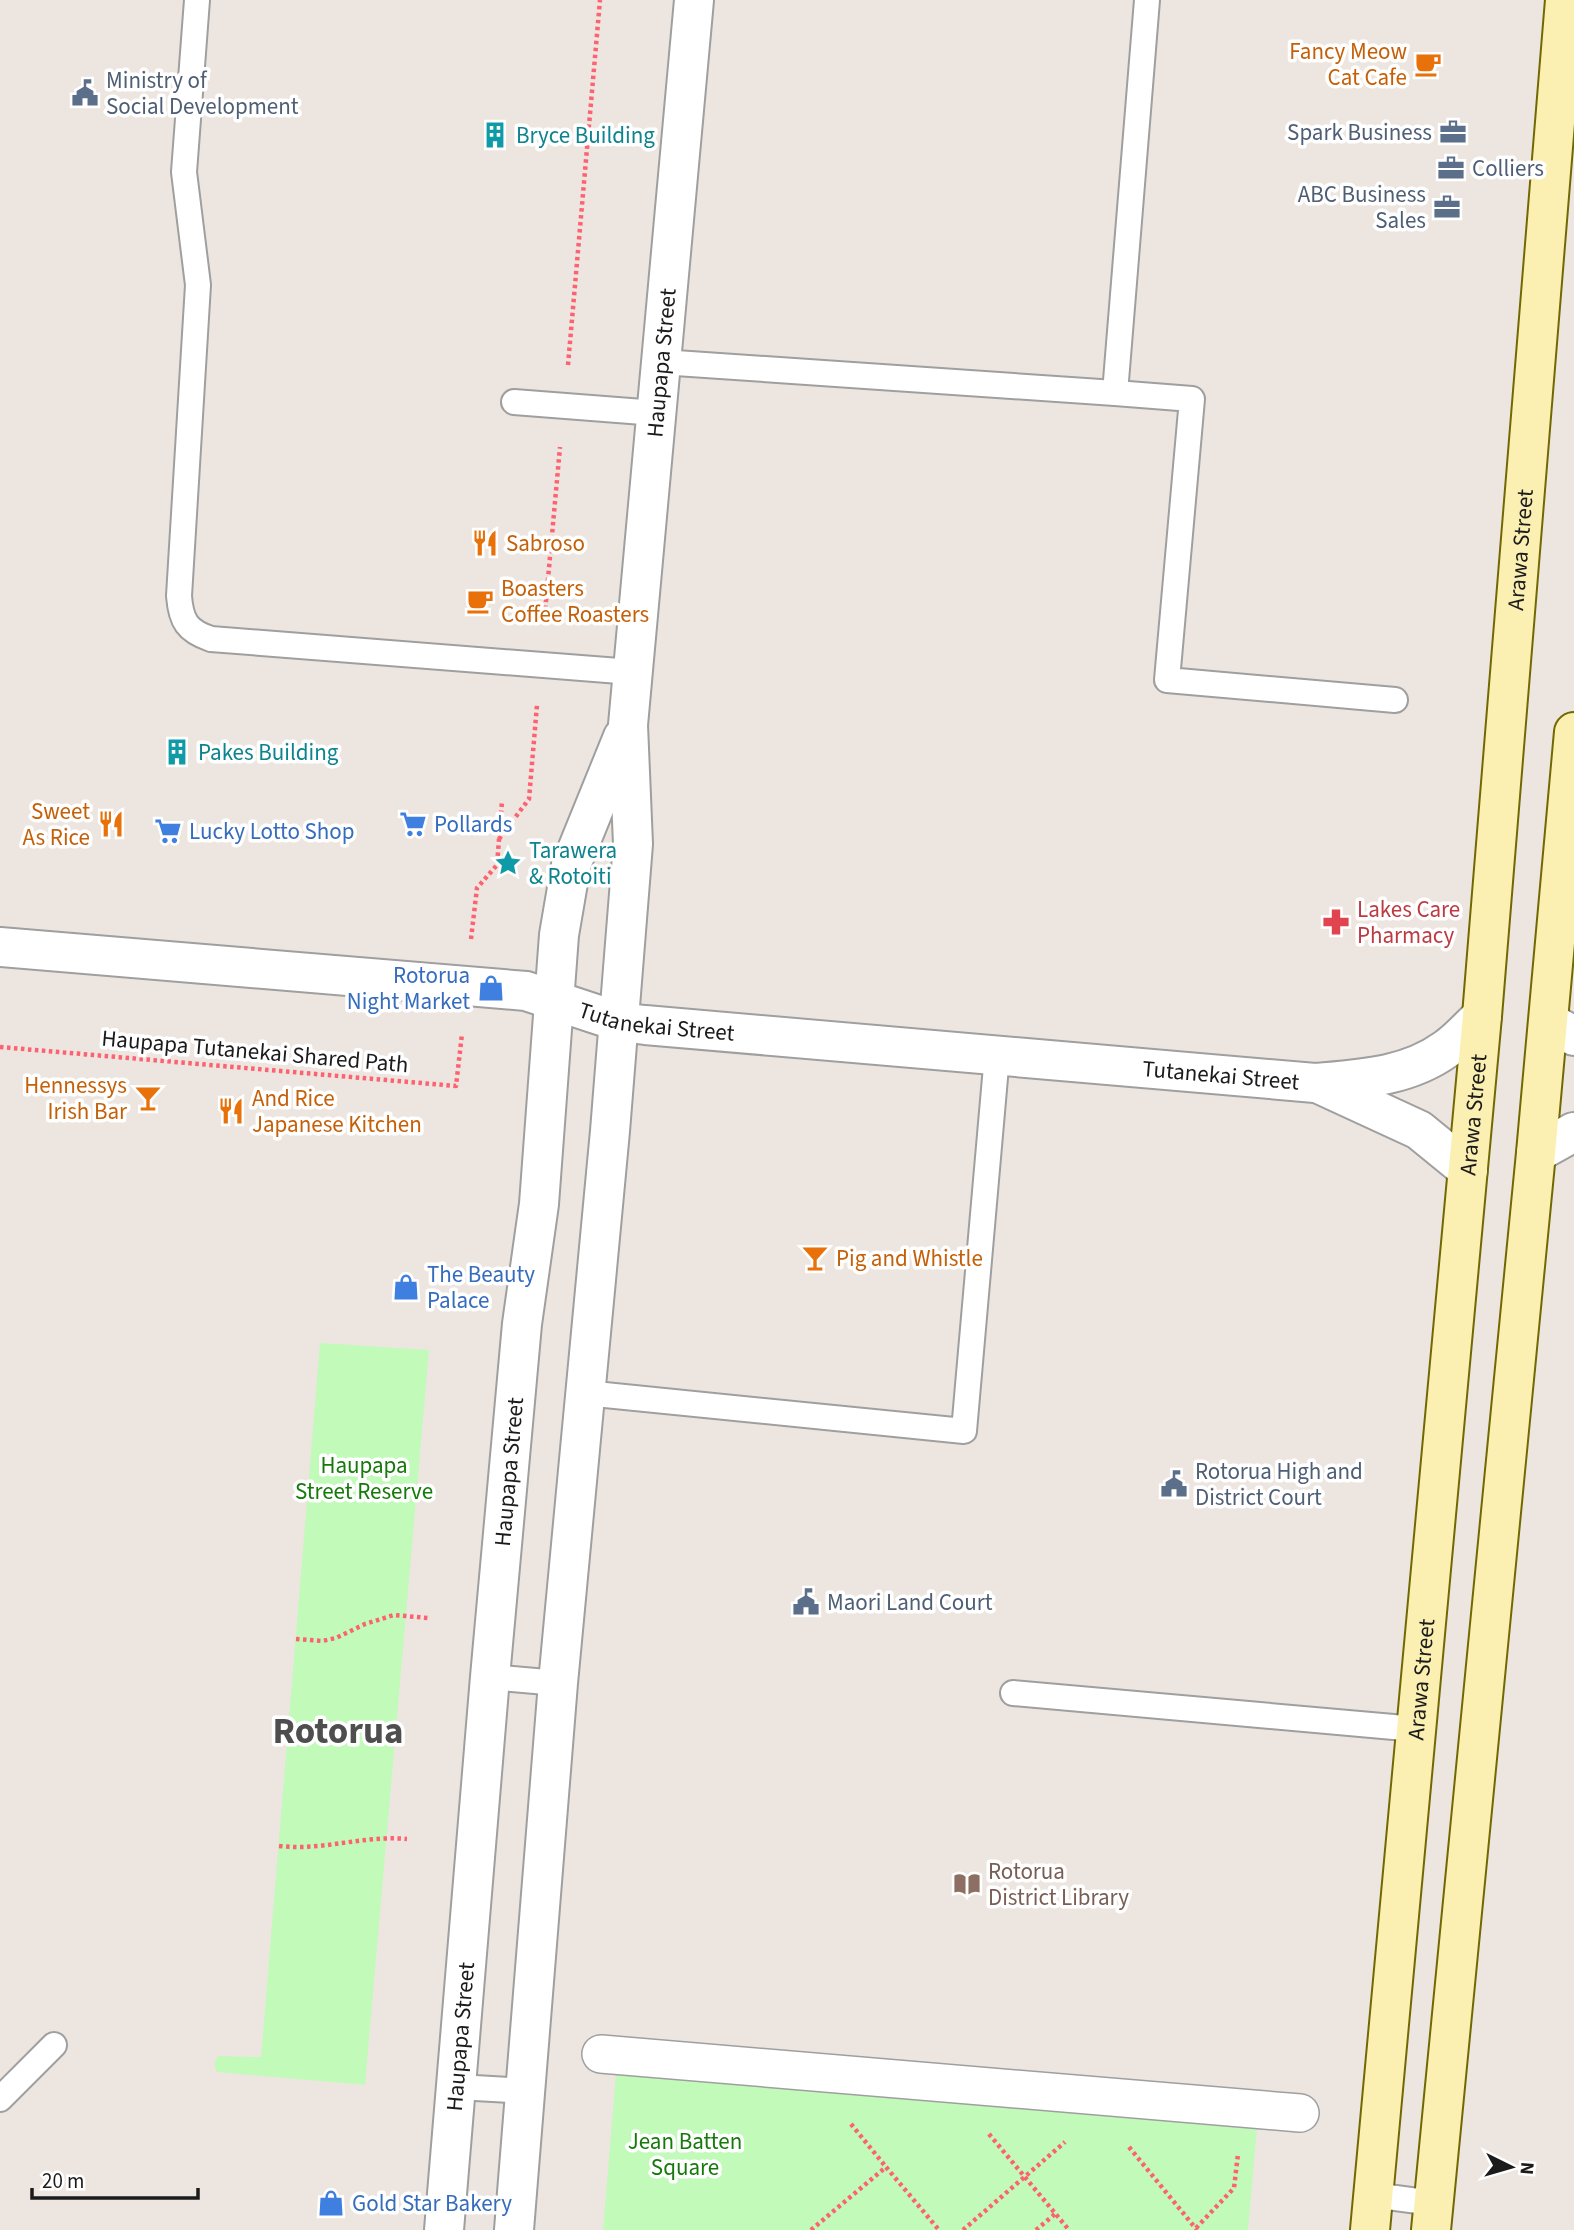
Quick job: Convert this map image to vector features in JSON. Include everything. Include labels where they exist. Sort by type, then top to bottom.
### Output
[{"type":"main road","name":"Arawa Street","points":[[1371,2213],[1482,1016],[1568,1]]},
{"type":"main road","points":[[1432,2216],[1536,1153],[1561,1029],[1574,732]]},
{"type":"street","name":"Haupapa Street","points":[[513,2230],[558,1683],[620,1022],[633,844],[628,725],[694,0]]},
{"type":"street","name":"Haupapa Street","points":[[444,2230],[522,1324],[540,1191],[559,935],[571,865],[628,725]]},
{"type":"street","name":"Tutanekai Street","points":[[0,947],[526,991],[620,1022],[1315,1083],[1370,1078],[1415,1067],[1446,1049],[1482,1016]]},
{"type":"street","name":"Tutanekai Street","points":[[1315,1083],[1419,1130],[1468,1170]]},
{"type":"street","points":[[1536,1153],[1574,1132]]},
{"type":"street","points":[[601,2054],[945,2082],[1094,2103],[1243,2108],[1300,2113]]},
{"type":"lane","points":[[197,0],[184,172],[198,285],[179,596],[180,613],[188,627],[198,635],[211,639],[632,672]]},
{"type":"lane","points":[[1115,393],[1147,0]]},
{"type":"lane","points":[[661,362],[929,389],[1115,393],[1192,399],[1167,680],[1395,700]]},
{"type":"lane","points":[[513,401],[656,413]]},
{"type":"lane","points":[[585,1393],[964,1431],[997,1055]]},
{"type":"lane","points":[[490,1677],[558,1683]]},
{"type":"lane","points":[[1013,1693],[1416,1729]]},
{"type":"lane","points":[[0,2099],[54,2045]]},
{"type":"lane","points":[[457,2087],[526,2091]]},
{"type":"lane","points":[[1371,2213],[1432,2216]]},
{"type":"path","points":[[499,839],[529,799]]},
{"type":"path","points":[[470,949],[477,888],[497,865],[502,801]]},
{"type":"path","name":"Haupapa Tutanekai Shared Path","points":[[0,1046],[456,1086],[462,1036]]},
{"type":"path","points":[[296,1639],[322,1641],[336,1638],[365,1623],[394,1615],[428,1618]]},
{"type":"path","points":[[279,1846],[304,1849],[368,1838],[407,1839]]},
{"type":"path","points":[[945,2082],[1069,2230]]},
{"type":"path","points":[[964,2230],[1025,2177],[1094,2103],[1197,2229],[1234,2188],[1243,2108]]},
{"type":"path","points":[[811,2230],[886,2167],[939,2230]]},
{"type":"path","points":[[1036,2230],[1055,2214]]},
{"type":"green space","name":"Haupapa Street Reserve","points":[[320,1343],[429,1350],[365,2085],[217,2072],[214,2064],[218,2056],[261,2057]]},
{"type":"green space","name":"Jean Batten Square","points":[[616,2073],[1257,2128],[1248,2230],[603,2230]]},
{"type":"place","name":"Fancy Meow Cat Cafe","points":[[1428,64]]},
{"type":"place","name":"Ministry of Social Development","points":[[85,93]]},
{"type":"place","name":"Spark Business","points":[[1453,132]]},
{"type":"place","name":"Bryce Building","points":[[495,135]]},
{"type":"place","name":"Colliers","points":[[1451,168]]},
{"type":"place","name":"ABC Business Sales","points":[[1447,207]]},
{"type":"place","name":"Sabroso","points":[[485,543]]},
{"type":"place","name":"Boasters Coffee Roasters","points":[[480,601]]},
{"type":"place","name":"Pakes Building","points":[[177,752]]},
{"type":"place","name":"Sweet As Rice","points":[[111,824]]},
{"type":"place","name":"Pollards","points":[[413,824]]},
{"type":"place","name":"Lucky Lotto Shop","points":[[168,831]]},
{"type":"place","name":"Tarawera & Rotoiti","points":[[508,863]]},
{"type":"place","name":"Lakes Care Pharmacy","points":[[1336,922]]},
{"type":"place","name":"Rotorua Night Market","points":[[491,988]]},
{"type":"place","name":"Hennessys Irish Bar","points":[[148,1098]]},
{"type":"place","name":"And Rice Japanese Kitchen","points":[[231,1111]]},
{"type":"place","name":"Pig and Whistle","points":[[815,1258]]},
{"type":"place","name":"The Beauty Palace","points":[[406,1287]]},
{"type":"place","name":"Rotorua High and District Court","points":[[1174,1484]]},
{"type":"place","name":"Maori Land Court","points":[[806,1602]]},
{"type":"place","name":"Rotorua District Library","points":[[967,1884]]},
{"type":"place","name":"Gold Star Bakery","points":[[331,2203]]},
{"type":"district","name":"Rotorua","points":[[338,1730]]}]
